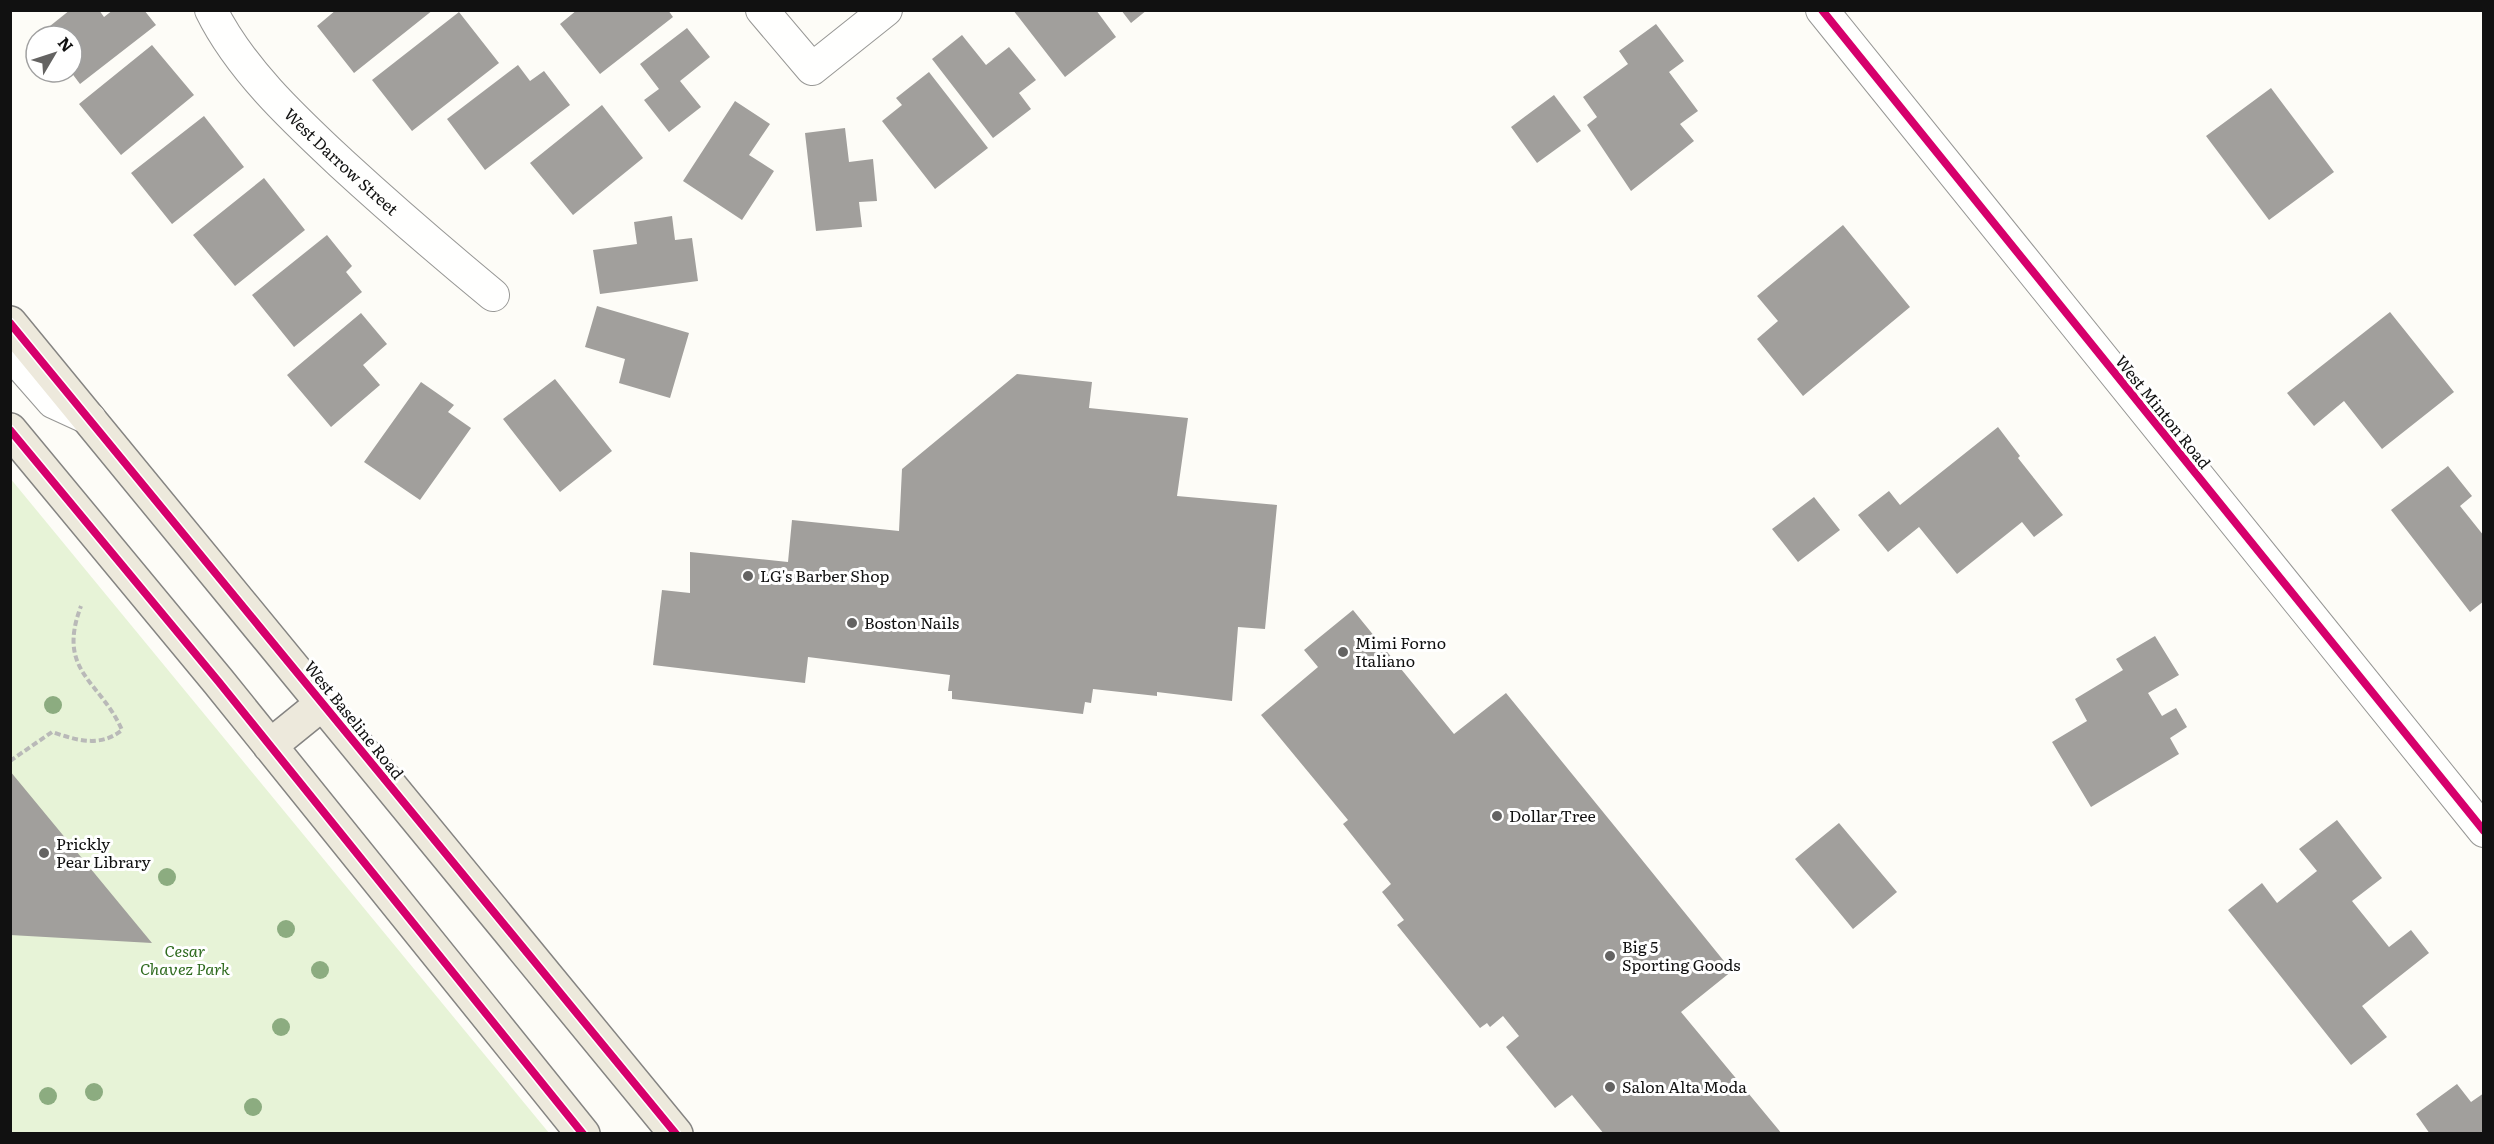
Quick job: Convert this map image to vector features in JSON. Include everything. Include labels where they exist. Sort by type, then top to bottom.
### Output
[{"type":"main road","name":"West Baseline Road","points":[[10,323],[676,1134]]},
{"type":"main road","points":[[10,430],[270,746],[583,1134]]},
{"type":"main road","points":[[270,746],[323,703]]},
{"type":"street","name":"West Darrow Street","points":[[212,10],[221,30],[283,109],[402,219],[493,295]]},
{"type":"street","points":[[762,10],[812,69],[886,10]]},
{"type":"street","name":"West Minton Road","points":[[1822,10],[2484,831]]},
{"type":"street","points":[[10,353],[53,402],[90,419]]},
{"type":"path","points":[[10,761],[52,732],[82,742],[111,739],[122,730],[80,671],[73,649],[74,625],[81,606]]},
{"type":"green space","name":"Cesar Chavez Park","points":[[10,478],[549,1133],[11,1133]]},
{"type":"building","points":[[70,10],[99,10],[104,17],[113,10],[144,10],[156,25],[84,81],[84,24],[52,24]]},
{"type":"building","points":[[336,10],[433,10],[354,73],[317,26]]},
{"type":"building","points":[[577,10],[668,10],[673,17],[600,74],[560,24]]},
{"type":"building","points":[[1013,10],[1096,10],[1116,37],[1065,77]]},
{"type":"building","points":[[1121,10],[1147,10],[1131,23]]},
{"type":"building","points":[[459,12],[499,63],[412,131],[372,80]]},
{"type":"building","points":[[1656,24],[1684,61],[1669,72],[1698,111],[1680,124],[1694,141],[1631,191],[1587,125],[1597,117],[1583,97],[1628,64],[1619,51]]},
{"type":"building","points":[[687,28],[710,57],[680,81],[701,107],[669,132],[644,100],[659,89],[640,64]]},
{"type":"building","points":[[962,35],[986,65],[1009,47],[1036,80],[1019,93],[1031,109],[993,138],[932,59]]},
{"type":"building","points":[[152,45],[194,95],[121,155],[79,104]]},
{"type":"building","points":[[518,65],[530,81],[544,71],[570,105],[485,170],[447,119]]},
{"type":"building","points":[[929,72],[988,148],[935,189],[882,121],[902,105],[896,98]]},
{"type":"building","points":[[2271,88],[2334,172],[2269,220],[2206,136]]},
{"type":"building","points":[[1554,95],[1581,131],[1537,163],[1511,127]]},
{"type":"building","points":[[735,101],[770,124],[749,155],[774,171],[742,220],[683,181]]},
{"type":"building","points":[[602,105],[643,158],[573,215],[530,163]]},
{"type":"building","points":[[204,116],[244,167],[172,224],[131,173]]},
{"type":"building","points":[[845,128],[849,162],[873,159],[877,201],[859,202],[862,227],[816,231],[805,133]]},
{"type":"building","points":[[264,178],[305,230],[235,286],[193,235]]},
{"type":"building","points":[[672,216],[675,240],[692,238],[698,281],[600,294],[593,250],[637,244],[634,222]]},
{"type":"building","points":[[1843,225],[1910,307],[1803,396],[1757,339],[1778,321],[1757,296]]},
{"type":"building","points":[[327,235],[352,266],[346,272],[362,292],[294,347],[252,295]]},
{"type":"building","points":[[597,306],[689,333],[670,398],[619,383],[625,359],[585,347]]},
{"type":"building","points":[[2390,312],[2454,392],[2382,449],[2344,401],[2314,426],[2287,393]]},
{"type":"building","points":[[361,313],[387,344],[363,365],[380,385],[331,427],[287,375]]},
{"type":"building","points":[[1017,374],[1092,382],[1089,408],[1188,418],[1177,496],[1277,505],[1265,629],[1238,627],[1232,701],[1157,692],[1157,696],[1093,689],[1091,703],[1085,702],[1083,714],[952,699],[952,691],[948,691],[950,675],[808,657],[805,683],[653,665],[662,590],[690,593],[690,552],[788,562],[792,520],[899,531],[902,469]]},
{"type":"building","points":[[555,379],[612,451],[560,492],[503,419]]},
{"type":"building","points":[[421,382],[454,405],[448,412],[471,428],[420,500],[364,462]]},
{"type":"building","points":[[1998,427],[2020,456],[2018,458],[2063,515],[2034,537],[2022,522],[1957,574],[1919,527],[1888,552],[1858,515],[1889,491],[1900,505]]},
{"type":"building","points":[[2448,466],[2472,496],[2460,506],[2484,536],[2484,601],[2470,612],[2391,510]]},
{"type":"building","points":[[1814,497],[1840,530],[1798,562],[1772,529]]},
{"type":"building","points":[[1353,610],[1454,734],[1506,693],[1732,971],[1681,1012],[1782,1134],[1604,1134],[1572,1095],[1555,1108],[1506,1047],[1519,1036],[1503,1016],[1490,1027],[1487,1023],[1480,1028],[1397,925],[1404,920],[1382,892],[1391,884],[1343,824],[1348,820],[1261,715],[1318,667],[1304,650]]},
{"type":"building","points":[[2155,636],[2179,675],[2148,693],[2162,716],[2176,708],[2187,727],[2170,738],[2179,754],[2091,807],[2052,742],[2087,721],[2075,699],[2123,670],[2116,659]]},
{"type":"building","name":"Prickly Pear Library","points":[[10,771],[152,943],[10,935]]},
{"type":"building","points":[[2337,820],[2382,878],[2352,901],[2389,947],[2411,930],[2429,953],[2362,1006],[2387,1037],[2351,1065],[2228,910],[2262,883],[2277,903],[2317,871],[2299,849]]},
{"type":"building","points":[[1839,823],[1897,892],[1853,929],[1795,859]]},
{"type":"building","points":[[2457,1084],[2471,1102],[2484,1093],[2484,1134],[2430,1134],[2416,1114]]},
{"type":"cycle path","points":[[1822,10],[2484,831]]},
{"type":"cycle path","points":[[10,323],[676,1134]]},
{"type":"cycle path","points":[[10,430],[218,681],[583,1134]]},
{"type":"place","name":"LG's Barber Shop","points":[[748,576]]},
{"type":"place","name":"Boston Nails","points":[[852,623]]},
{"type":"place","name":"Mimi Forno Italiano","points":[[1343,652]]},
{"type":"place","name":"Dollar Tree","points":[[1497,816]]},
{"type":"place","name":"Prickly Pear Library","points":[[44,853]]},
{"type":"place","name":"Big 5 Sporting Goods","points":[[1610,956]]},
{"type":"place","name":"Salon Alta Moda","points":[[1610,1087]]}]
